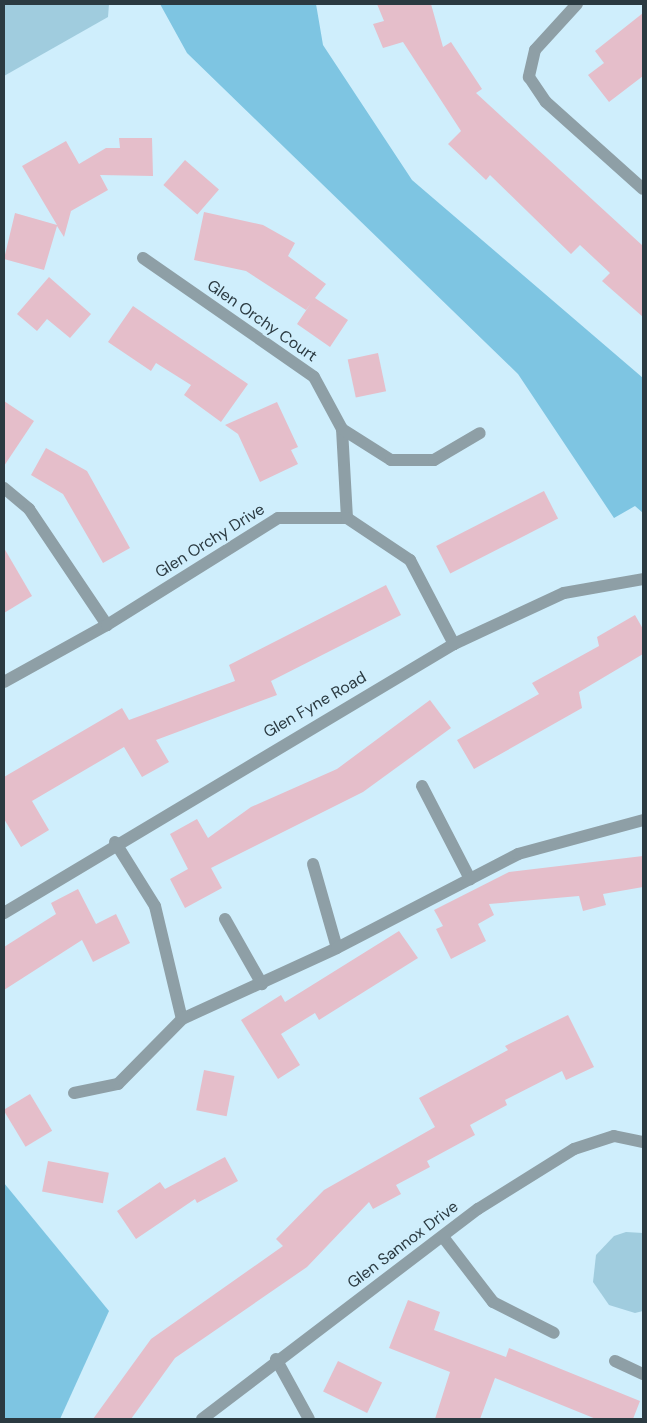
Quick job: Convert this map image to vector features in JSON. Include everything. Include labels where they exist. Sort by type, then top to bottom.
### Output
[{"type":"street","points":[[577,4],[535,50],[529,77],[546,102],[643,189]]},
{"type":"street","name":"Glen Orchy Court","points":[[143,258],[314,377],[342,429],[347,518]]},
{"type":"street","points":[[342,429],[391,460],[434,460],[480,433]]},
{"type":"street","points":[[4,488],[29,509],[106,625]]},
{"type":"street","name":"Glen Orchy Drive","points":[[4,682],[106,625],[278,518],[347,518]]},
{"type":"street","points":[[347,518],[410,560],[454,644]]},
{"type":"street","name":"Glen Fyne Road","points":[[4,912],[116,842],[454,644],[564,594],[643,579]]},
{"type":"street","points":[[422,786],[470,879]]},
{"type":"street","points":[[74,1092],[118,1084],[182,1019],[338,948],[518,854],[643,820]]},
{"type":"street","points":[[116,842],[155,906],[182,1019]]},
{"type":"street","points":[[313,864],[338,948]]},
{"type":"street","name":"Glen Fyne Road","points":[[4,906],[20,901]]},
{"type":"street","points":[[225,919],[262,984]]},
{"type":"street","name":"Glen Sannox Drive","points":[[202,1419],[276,1359],[443,1237],[478,1209],[574,1149],[614,1136],[643,1142]]},
{"type":"street","points":[[443,1237],[493,1302],[554,1333]]},
{"type":"street","points":[[276,1359],[309,1419]]},
{"type":"street","points":[[615,1361],[643,1374]]},
{"type":"shaded area","points":[[4,4],[109,4],[108,17],[4,76]]},
{"type":"shaded area","points":[[160,4],[316,4],[323,45],[412,180],[643,378],[643,513],[635,506],[614,518],[518,374],[187,53]]},
{"type":"shaded area","points":[[4,1183],[109,1311],[60,1419],[4,1419]]},
{"type":"shaded area","points":[[626,1232],[643,1233],[643,1311],[635,1313],[609,1305],[593,1282],[596,1255],[614,1236]]},
{"type":"building","points":[[377,4],[431,4],[443,47],[451,42],[482,89],[476,93],[643,246],[643,317],[602,281],[610,273],[580,245],[571,254],[490,175],[486,180],[448,144],[461,131],[403,42],[383,48],[373,24],[384,21]]},
{"type":"building","points":[[643,13],[643,76],[609,102],[588,75],[604,63],[595,51]]},
{"type":"building","points":[[119,138],[152,138],[153,176],[100,175],[108,190],[71,211],[64,237],[57,226],[44,270],[4,259],[15,213],[57,225],[22,166],[66,141],[79,164],[106,148],[120,148]]},
{"type":"building","points":[[185,160],[219,190],[197,214],[163,185]]},
{"type":"building","points":[[204,212],[263,225],[295,243],[288,256],[326,284],[315,298],[348,320],[330,347],[297,324],[311,303],[306,310],[246,271],[194,260]]},
{"type":"building","points":[[49,277],[91,314],[70,338],[47,319],[37,331],[17,314]]},
{"type":"building","points":[[133,306],[248,384],[221,422],[184,395],[191,385],[156,363],[151,371],[108,342]]},
{"type":"building","points":[[378,353],[386,391],[356,398],[348,359]]},
{"type":"building","points":[[4,401],[34,421],[4,466]]},
{"type":"building","points":[[277,402],[298,447],[291,450],[298,464],[260,482],[238,434],[225,425]]},
{"type":"building","points":[[46,448],[87,471],[130,548],[103,563],[63,494],[31,475]]},
{"type":"building","points":[[544,491],[558,519],[450,574],[436,546]]},
{"type":"building","points":[[4,548],[32,596],[4,613]]},
{"type":"building","points":[[386,585],[401,615],[271,681],[277,695],[156,740],[169,762],[142,777],[124,747],[32,801],[49,830],[21,847],[4,819],[4,777],[122,708],[129,720],[235,681],[229,665]]},
{"type":"building","points":[[635,615],[643,629],[643,654],[579,692],[582,708],[474,769],[457,740],[539,694],[532,683],[599,646],[597,637]]},
{"type":"building","points":[[430,700],[451,728],[363,792],[211,868],[222,888],[185,908],[170,879],[188,869],[170,834],[197,819],[208,838],[251,807],[337,769]]},
{"type":"building","points":[[643,856],[643,887],[603,894],[606,905],[583,911],[579,896],[489,904],[494,915],[478,924],[486,941],[451,959],[436,929],[443,926],[434,910],[509,872]]},
{"type":"building","points":[[78,889],[96,924],[116,914],[130,943],[93,962],[82,940],[4,990],[4,947],[56,914],[51,903]]},
{"type":"building","points":[[399,931],[418,958],[319,1020],[315,1013],[281,1034],[300,1065],[278,1079],[241,1020],[281,995],[285,1002]]},
{"type":"building","points":[[568,1015],[594,1067],[566,1080],[562,1071],[505,1100],[507,1105],[470,1125],[475,1135],[427,1161],[430,1167],[396,1185],[401,1194],[373,1209],[369,1202],[307,1267],[175,1358],[131,1419],[93,1419],[151,1339],[283,1246],[276,1239],[324,1190],[435,1127],[419,1098],[508,1050],[505,1046]]},
{"type":"building","points":[[204,1070],[234,1076],[227,1116],[196,1110]]},
{"type":"building","points":[[30,1094],[52,1131],[26,1147],[4,1110]]},
{"type":"building","points":[[225,1157],[238,1181],[197,1203],[195,1199],[136,1239],[117,1211],[160,1182],[165,1189]]},
{"type":"building","points":[[48,1161],[109,1173],[103,1203],[42,1191]]},
{"type":"building","points":[[408,1300],[440,1312],[434,1330],[506,1357],[509,1348],[640,1401],[633,1419],[596,1419],[495,1378],[480,1419],[435,1419],[450,1372],[389,1348]]},
{"type":"building","points":[[338,1361],[382,1382],[367,1413],[323,1392]]}]
